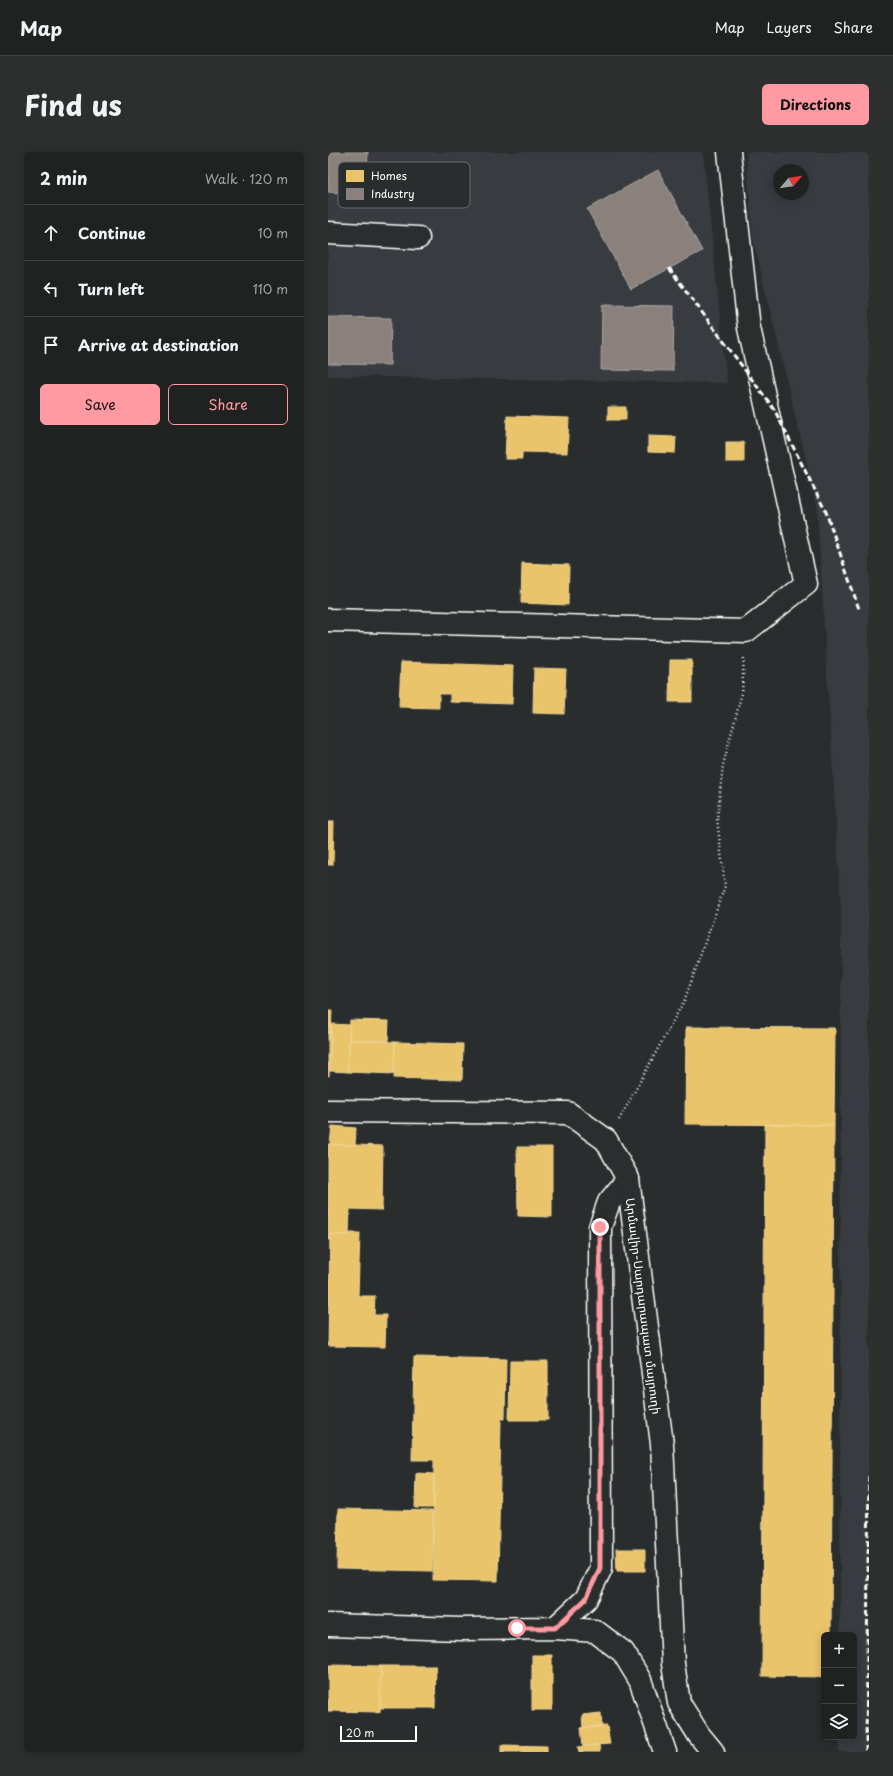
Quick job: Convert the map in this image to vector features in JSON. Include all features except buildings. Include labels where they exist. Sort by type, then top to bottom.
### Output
[{"type":"main road","points":[[328,620],[746,631],[806,584],[749,328],[729,152]]},
{"type":"main road","points":[[328,233],[418,238]]},
{"type":"main road","name":"Արմավիր-Սարդարապատ մայրուղի","points":[[328,1111],[568,1113],[606,1140],[628,1179],[662,1444],[673,1664],[679,1703],[699,1735],[713,1752]]},
{"type":"main road","points":[[555,1628],[586,1599],[600,1568],[600,1227],[609,1202],[628,1179]]},
{"type":"main road","points":[[328,1626],[461,1629],[555,1628],[595,1631],[623,1652],[640,1680],[665,1752]]},
{"type":"path","points":[[606,1140],[630,1102],[685,999],[726,886],[717,819],[723,765],[742,693],[746,631]]},
{"type":"shaded area","points":[[328,152],[703,152],[727,383],[328,376]]},
{"type":"shaded area","points":[[746,152],[869,152],[869,1752],[839,1752],[839,1740],[857,1740],[857,1632],[840,1632],[841,908],[817,506],[753,239]]},
{"type":"railway","points":[[669,268],[774,409],[826,512],[859,609]]},
{"type":"railway","points":[[866,1752],[869,1474]]},
{"type":"route","points":[[517,1628],[555,1628],[586,1599],[600,1568],[600,1227]]}]
